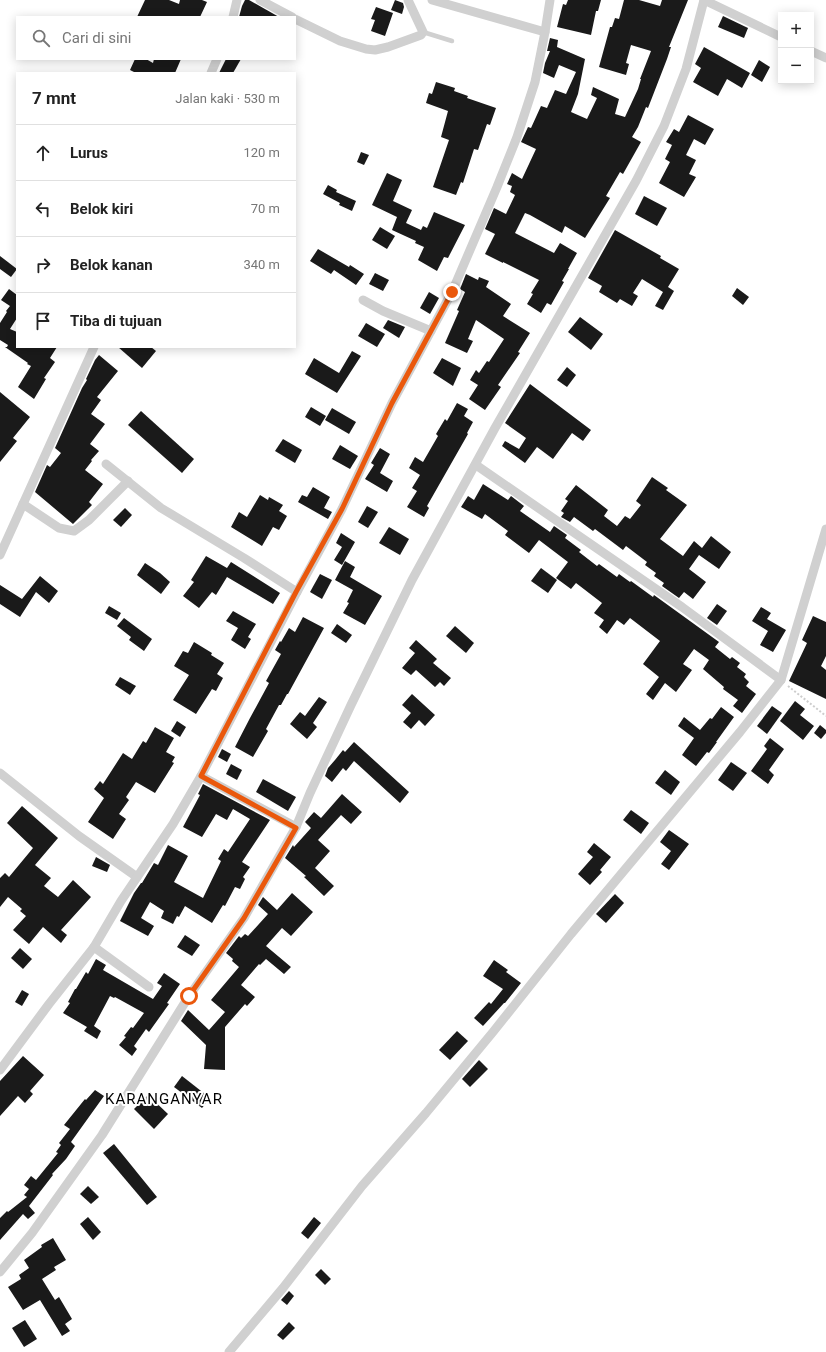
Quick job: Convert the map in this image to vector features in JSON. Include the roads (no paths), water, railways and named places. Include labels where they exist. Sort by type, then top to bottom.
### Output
[{"type":"street","points":[[232,16],[237,0]]},
{"type":"street","points":[[260,0],[290,16]]},
{"type":"street","points":[[296,19],[340,41],[358,48],[375,50],[388,48],[419,36],[423,32],[408,0]]},
{"type":"street","points":[[432,0],[545,32]]},
{"type":"street","points":[[0,1070],[94,947],[121,901],[172,824],[201,776],[296,592],[342,509],[392,403],[452,292],[517,137],[534,82],[545,32],[550,0]]},
{"type":"street","points":[[0,1272],[32,1233],[102,1135],[189,996],[244,918],[296,828],[310,793],[412,580],[495,428],[636,181],[660,133],[686,69],[704,0],[778,36]]},
{"type":"street","points":[[814,52],[826,58]]},
{"type":"street","points":[[211,72],[217,60]]},
{"type":"street","points":[[363,300],[383,311],[431,331]]},
{"type":"street","points":[[0,555],[94,348]]},
{"type":"street","points":[[106,464],[161,508],[244,558],[296,592]]},
{"type":"street","points":[[476,465],[682,607],[781,680]]},
{"type":"street","points":[[23,504],[59,528],[74,531],[90,520],[128,482]]},
{"type":"street","points":[[229,1352],[283,1288],[362,1186],[488,1038],[571,934],[740,732],[781,680],[826,529]]},
{"type":"street","points":[[0,773],[79,836],[138,877]]},
{"type":"street","points":[[201,776],[296,828]]},
{"type":"street","points":[[94,947],[149,987]]},
{"type":"lane","points":[[423,32],[452,41]]},
{"type":"district","name":"KARANGANYAR","points":[[164,1099]]}]
